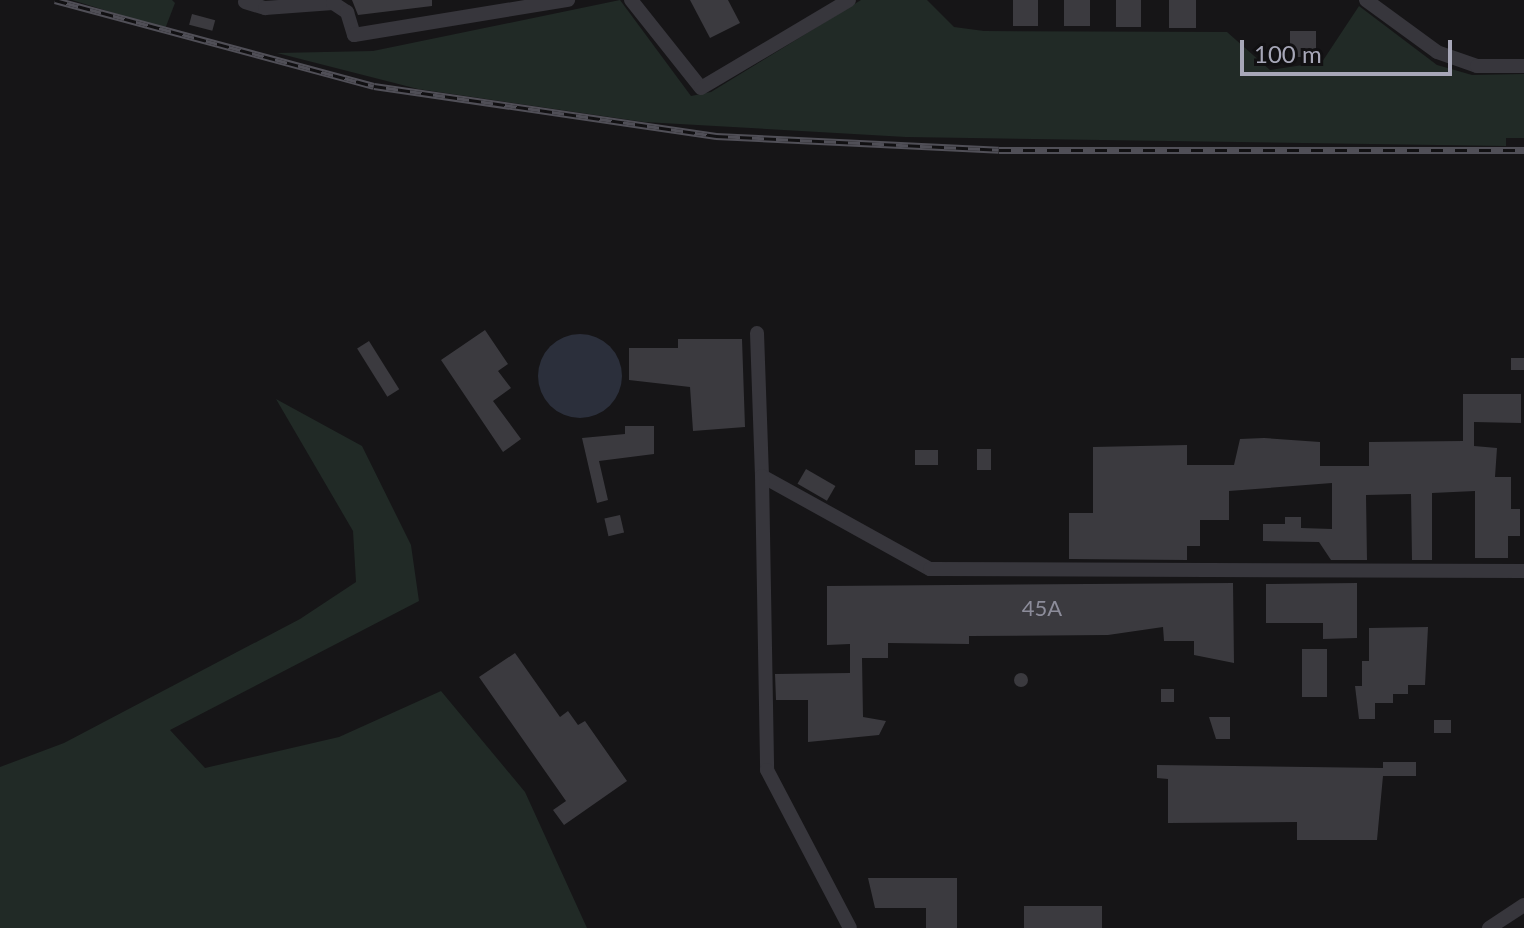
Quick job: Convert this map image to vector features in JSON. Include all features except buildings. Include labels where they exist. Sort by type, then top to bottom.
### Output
[{"type":"street","points":[[245,2],[265,8],[333,3],[347,12],[354,35],[568,0]]},
{"type":"street","points":[[631,0],[701,88],[849,0]]},
{"type":"street","points":[[1366,0],[1437,52],[1477,66],[1524,66]]},
{"type":"street","points":[[757,333],[767,770],[850,928]]},
{"type":"street","points":[[762,476],[930,569],[1524,571]]},
{"type":"street","points":[[1489,928],[1524,905]]},
{"type":"shaded area","points":[[72,0],[172,0],[175,3],[165,29]]},
{"type":"shaded area","points":[[620,0],[691,96],[711,92],[861,0],[927,0],[954,27],[984,31],[1227,32],[1270,70],[1322,62],[1359,6],[1437,65],[1472,75],[1524,74],[1524,138],[1506,138],[1506,146],[906,137],[644,122],[418,89],[277,53],[373,51]]},
{"type":"shaded area","points":[[276,399],[362,446],[411,545],[419,601],[170,730],[205,768],[339,737],[441,691],[525,792],[587,928],[0,928],[0,767],[64,743],[300,619],[356,582],[353,531]]},
{"type":"water","points":[[580,334],[603,341],[615,353],[622,376],[615,399],[603,411],[580,418],[557,411],[545,399],[538,376],[545,353],[557,341]]},
{"type":"railway","points":[[55,0],[374,86],[716,136],[999,150],[1524,150]]}]
